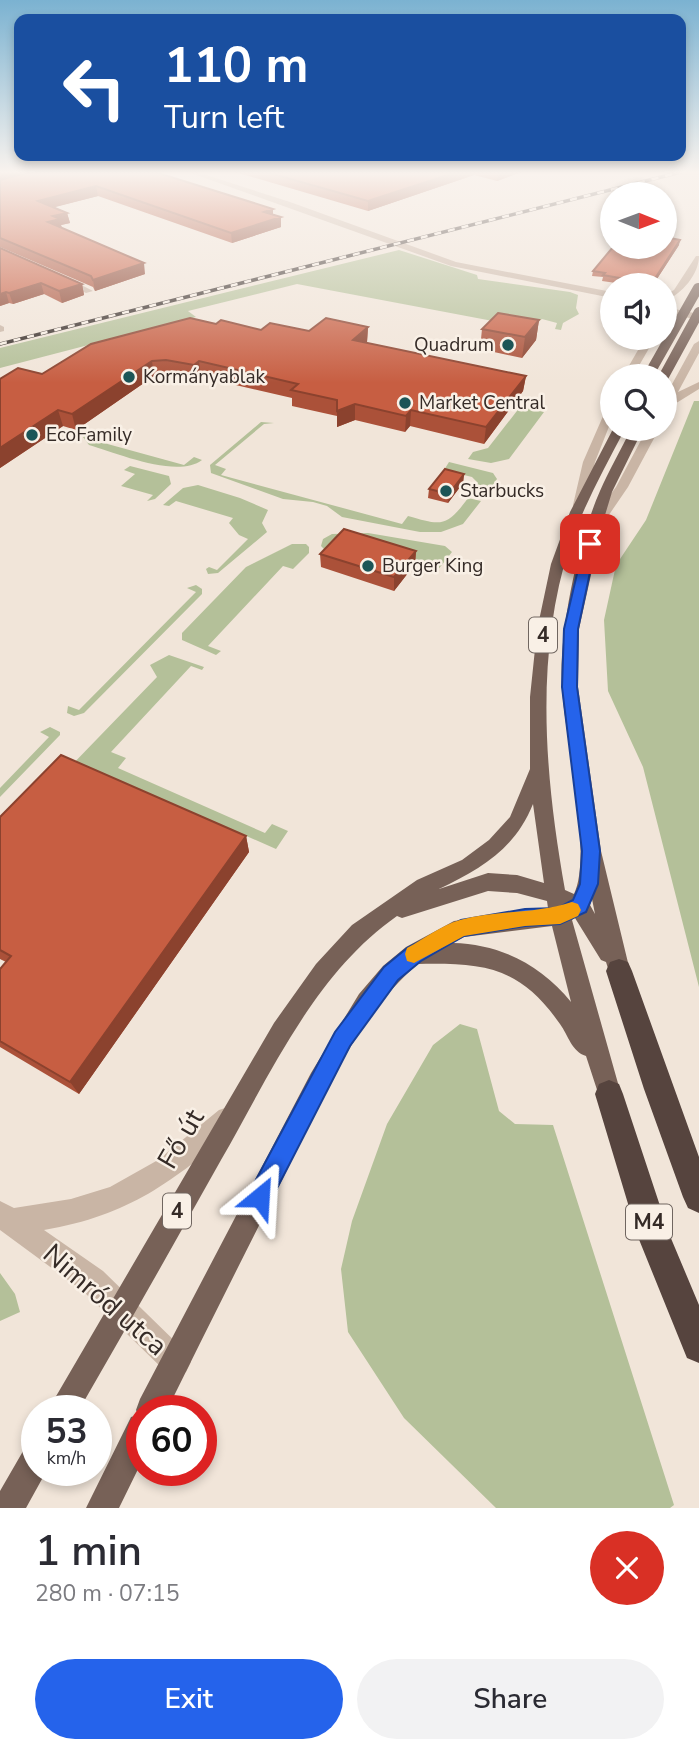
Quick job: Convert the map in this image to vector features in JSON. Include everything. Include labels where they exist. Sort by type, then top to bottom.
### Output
[{"type":"highway","name":"M4","points":[[620,971],[658,1089],[699,1197]]},
{"type":"highway","name":"M4","points":[[608,1094],[654,1237],[699,1346]]},
{"type":"main road","points":[[655,364],[699,287]]},
{"type":"main road","points":[[671,364],[699,317]]},
{"type":"main road","name":"4","points":[[379,917],[425,886],[470,866],[496,846],[517,821],[539,769],[538,686],[544,631],[558,562],[579,505],[613,441]]},
{"type":"main road","name":"4","points":[[565,906],[589,884],[591,851],[570,687],[571,629],[594,525],[606,492],[631,441]]},
{"type":"main road","points":[[539,769],[582,1010],[608,1094]]},
{"type":"main road","points":[[591,851],[620,971]]},
{"type":"main road","points":[[379,917],[488,882],[517,884],[565,906],[620,971]]},
{"type":"main road","points":[[159,1395],[343,1039],[391,973],[414,954],[461,928],[525,918],[565,906]]},
{"type":"main road","name":"Fő út","points":[[72,1395],[282,1031],[324,971],[359,932],[379,917]]},
{"type":"main road","points":[[414,954],[487,957],[517,969],[555,999],[579,1032],[608,1094]]},
{"type":"main road","points":[[102,1508],[126,1460]]},
{"type":"main road","points":[[8,1508],[21,1485]]},
{"type":"street","points":[[395,242],[454,264],[600,293]]},
{"type":"street","points":[[677,292],[699,258]]},
{"type":"street","points":[[51,274],[89,291]]},
{"type":"street","points":[[575,288],[600,299]]},
{"type":"street","points":[[677,312],[699,317]]},
{"type":"street","points":[[677,316],[699,317]]},
{"type":"street","points":[[677,384],[699,344]]},
{"type":"street","points":[[677,398],[699,386]]},
{"type":"street","points":[[579,505],[589,462],[600,436]]},
{"type":"street","points":[[594,525],[622,487],[647,441]]},
{"type":"street","points":[[6,1218],[72,1212],[126,1194],[160,1174],[234,1114]]},
{"type":"street","name":"Nimród utca","points":[[6,1218],[93,1281],[176,1362]]},
{"type":"green space","points":[[399,250],[477,275],[478,279],[570,292],[578,295],[576,308],[579,314],[563,323],[561,330],[555,329],[557,323],[542,319],[530,328],[297,284],[188,311],[196,317],[0,368],[0,348]]},
{"type":"green space","points":[[694,401],[699,401],[699,987],[643,767],[608,691],[604,620],[616,565],[646,520]]},
{"type":"green space","points":[[520,407],[544,412],[509,459],[491,463],[468,459],[473,452],[488,448]]},
{"type":"green space","points":[[261,422],[274,423],[264,424],[215,465],[226,469],[221,475],[402,524],[408,516],[443,522],[455,514],[468,498],[481,501],[463,524],[441,532],[420,532],[342,517],[327,506],[283,499],[211,473],[210,465]]},
{"type":"green space","points":[[90,432],[98,435],[93,440],[184,465],[194,457],[202,460],[178,467],[147,463],[89,445],[83,437]]},
{"type":"green space","points":[[449,462],[493,473],[497,479],[487,493],[474,490],[478,483],[472,477],[444,470]]},
{"type":"green space","points":[[130,466],[169,476],[171,484],[155,499],[147,501],[153,495],[121,486],[135,474],[124,470]]},
{"type":"green space","points":[[198,485],[268,510],[262,523],[267,532],[218,573],[208,574],[206,569],[209,567],[217,570],[248,539],[239,535],[229,523],[233,518],[176,501],[169,506],[163,505],[183,488]]},
{"type":"green space","points":[[368,533],[445,546],[452,552],[437,571],[425,562],[348,539],[326,551],[321,546],[323,539],[332,534]]},
{"type":"green space","points":[[292,544],[306,544],[309,553],[293,569],[283,566],[208,646],[221,651],[216,655],[182,640],[182,633],[246,567]]},
{"type":"green space","points":[[196,585],[202,589],[202,594],[84,713],[74,716],[67,713],[68,706],[79,710],[196,592],[187,588]]},
{"type":"green space","points":[[169,655],[204,667],[202,670],[191,666],[111,752],[126,758],[118,768],[265,833],[272,824],[288,831],[276,849],[126,783],[118,792],[68,769],[157,677],[150,665]]},
{"type":"green space","points":[[50,727],[60,732],[60,735],[0,797],[0,788],[49,737],[40,732]]},
{"type":"green space","points":[[460,1024],[477,1029],[499,1111],[515,1124],[553,1125],[674,1505],[670,1508],[496,1508],[404,1418],[348,1332],[341,1269],[352,1221],[387,1124],[433,1045]]},
{"type":"green space","points":[[0,1273],[15,1294],[20,1312],[0,1321]]},
{"type":"building","points":[[10,242],[96,242],[144,263],[93,280],[91,276]]},
{"type":"building","points":[[0,248],[82,284],[59,291],[41,283],[0,294]]},
{"type":"building","points":[[603,259],[668,259],[659,273],[593,271]]},
{"type":"building","points":[[498,313],[539,320],[525,337],[482,329]]},
{"type":"building","name":"Market Central","points":[[190,318],[216,324],[221,320],[261,330],[270,323],[309,331],[326,318],[368,327],[353,340],[526,376],[486,427],[411,410],[406,416],[355,404],[337,411],[337,400],[291,390],[298,384],[199,361],[194,365],[166,360],[152,361],[72,414],[58,410],[0,448],[0,379],[18,368],[42,374],[91,344]]},
{"type":"building","points":[[445,469],[464,474],[449,494],[429,489]]},
{"type":"building","points":[[344,529],[416,551],[394,577],[320,554]]},
{"type":"building","points":[[61,755],[246,836],[70,1082],[0,1041],[0,969],[11,956],[0,950],[0,817]]},
{"type":"railway","points":[[0,344],[402,242]]},
{"type":"slow traffic","points":[[414,954],[461,928],[525,918],[560,916],[572,910]]},
{"type":"place","name":"Quadrum","points":[[508,345]]},
{"type":"place","name":"Kormányablak","points":[[129,377]]},
{"type":"place","name":"Market Central","points":[[405,403]]},
{"type":"place","name":"EcoFamily","points":[[32,435]]},
{"type":"place","name":"Starbucks","points":[[446,491]]},
{"type":"place","name":"Burger King","points":[[368,566]]},
{"type":"route","points":[[260,1197],[343,1039],[367,1002],[391,973],[414,954],[461,928],[525,918],[560,916],[579,906],[589,884],[591,851],[570,687],[571,629],[590,544]]}]
